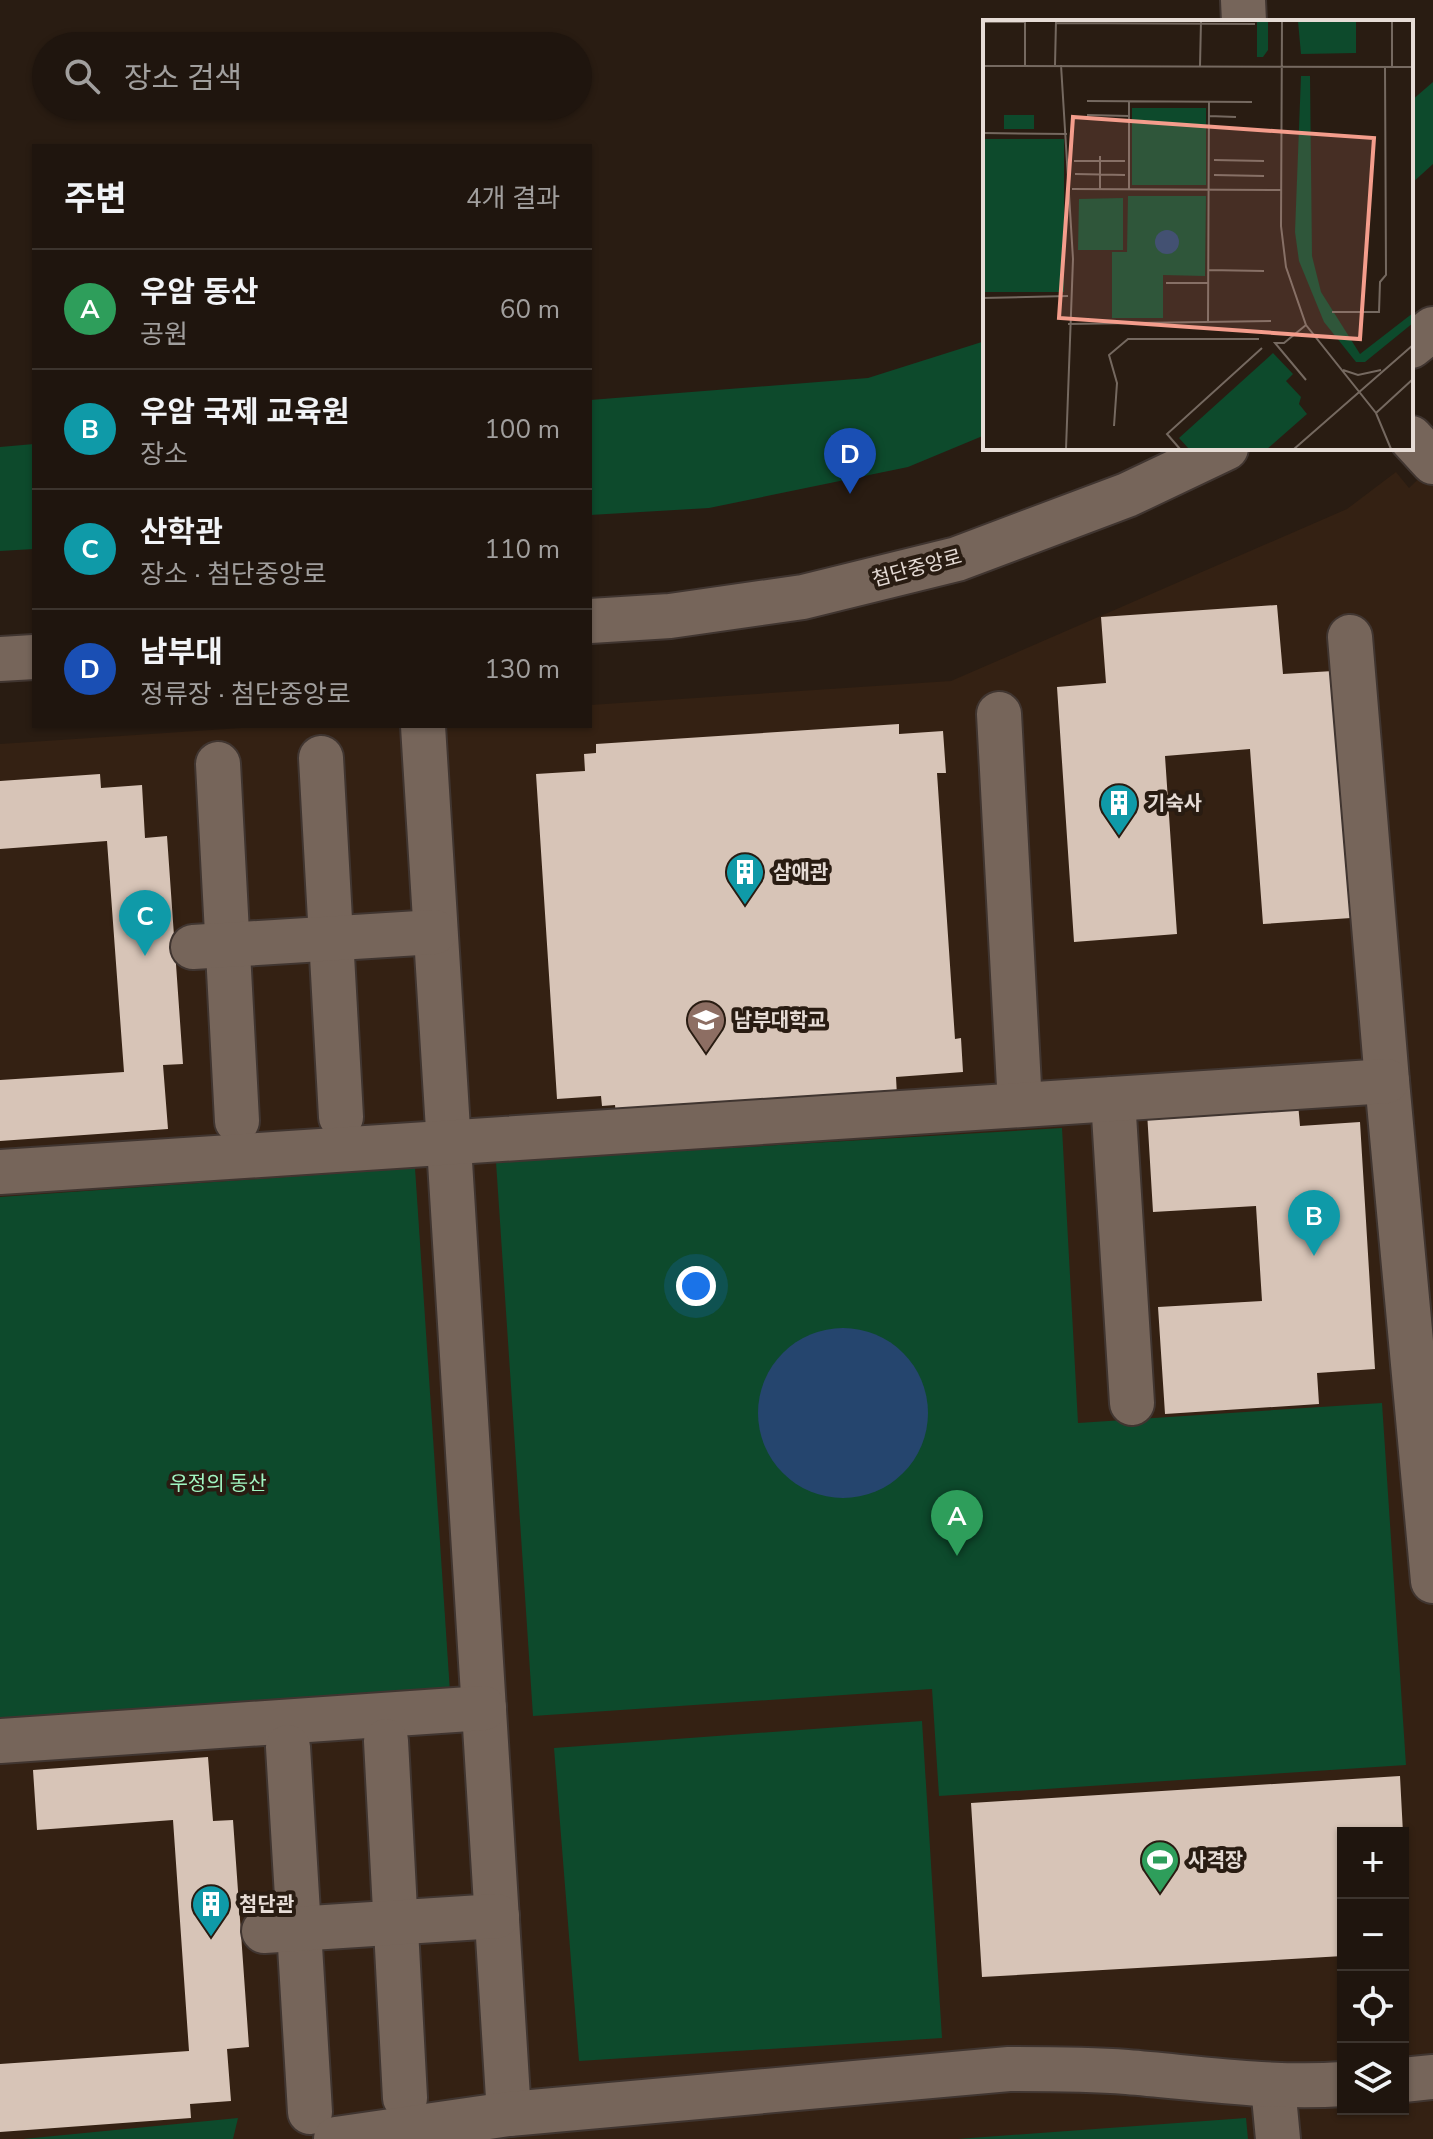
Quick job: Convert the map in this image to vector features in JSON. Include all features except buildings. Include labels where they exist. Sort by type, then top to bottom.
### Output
[{"type":"street","points":[[1243,0],[1244,20]]},
{"type":"street","points":[[1413,344],[1433,329]]},
{"type":"street","points":[[1413,440],[1433,462]]},
{"type":"street","name":"첨단중앙로","points":[[592,621],[670,616],[803,597],[957,559],[1127,495],[1222,450]]},
{"type":"street","points":[[1350,637],[1433,1581]]},
{"type":"street","points":[[0,659],[32,657]]},
{"type":"street","points":[[999,714],[1020,1105]]},
{"type":"street","points":[[423,728],[509,2114]]},
{"type":"street","points":[[321,758],[341,1117]]},
{"type":"street","points":[[218,764],[210,946],[237,1121]]},
{"type":"street","points":[[210,946],[435,932]]},
{"type":"street","points":[[0,1172],[1387,1081]]},
{"type":"street","points":[[1113,1099],[1132,1403]]},
{"type":"street","points":[[0,1741],[484,1708]]},
{"type":"street","points":[[386,1741],[405,2098]]},
{"type":"street","points":[[288,1747],[282,1930],[323,2126],[509,2114],[1009,2069],[1126,2072],[1273,2086],[1337,2084]]},
{"type":"street","points":[[282,1930],[497,1916]]},
{"type":"street","points":[[1409,2079],[1433,2077]]},
{"type":"street","points":[[1273,2086],[1278,2139]]},
{"type":"shaded area","name":"남부대학교","points":[[1433,465],[1433,2139],[0,2139],[0,744],[242,728],[592,728],[592,705],[951,681],[1347,509],[1396,472],[1409,488]]},
{"type":"green space","points":[[1433,82],[1433,164],[1413,182],[1413,99]]},
{"type":"green space","points":[[983,342],[983,436],[908,467],[709,508],[592,515],[592,400],[868,378]]},
{"type":"green space","points":[[32,444],[32,549],[0,551],[0,447]]},
{"type":"green space","points":[[1062,1128],[1078,1423],[1382,1403],[1406,1765],[939,1796],[932,1689],[533,1716],[496,1162]]},
{"type":"green space","name":"우정의 동산","points":[[415,1168],[450,1692],[0,1723],[0,1197]]},
{"type":"green space","points":[[922,1721],[942,2038],[579,2061],[554,1748]]},
{"type":"green space","points":[[238,2118],[233,2139],[23,2139]]},
{"type":"green space","points":[[1246,2118],[1248,2139],[957,2139]]},
{"type":"water","points":[[843,1328],[875,1335],[903,1353],[921,1381],[928,1413],[921,1445],[903,1473],[875,1491],[843,1498],[811,1491],[783,1473],[765,1445],[758,1413],[765,1381],[783,1353],[811,1335]]},
{"type":"place","name":"남부대","points":[[850,494]]},
{"type":"place","name":"기숙사","points":[[1119,837]]},
{"type":"place","name":"삼애관","points":[[745,906]]},
{"type":"place","name":"산학관","points":[[145,956]]},
{"type":"place","name":"남부대학교","points":[[706,1054]]},
{"type":"place","name":"우암 국제 교육원","points":[[1314,1256]]},
{"type":"place","name":"우암 동산","points":[[957,1556]]},
{"type":"place","name":"사격장","points":[[1160,1894]]},
{"type":"place","name":"첨단관","points":[[211,1938]]}]
